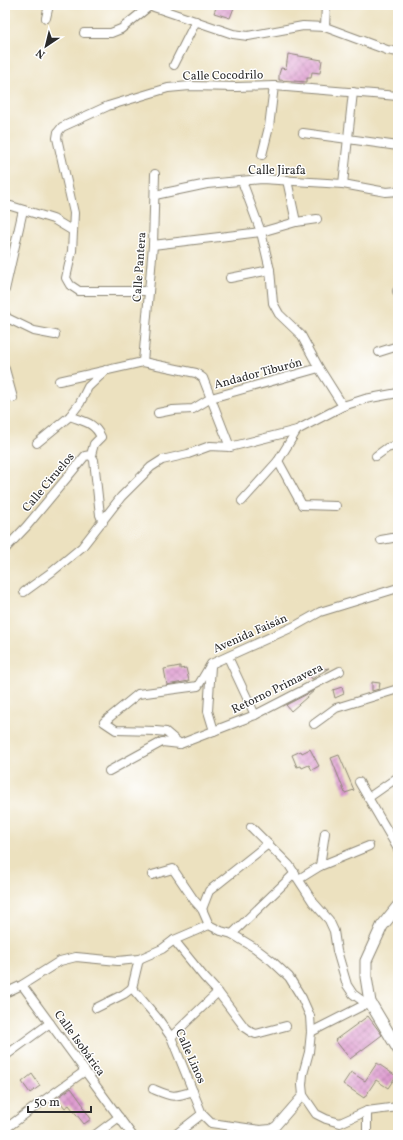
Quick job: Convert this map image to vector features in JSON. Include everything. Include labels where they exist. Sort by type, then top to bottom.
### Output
[{"type":"main road","points":[[398,906],[382,926],[366,961],[369,1003],[398,1047]]},
{"type":"street","points":[[46,18],[49,5]]},
{"type":"street","points":[[325,28],[326,5]]},
{"type":"street","points":[[84,33],[111,33],[121,29],[148,7],[233,34],[248,36],[303,26],[325,28],[386,50],[398,52]]},
{"type":"street","points":[[174,65],[196,21]]},
{"type":"street","name":"Calle Cocodrilo","points":[[73,231],[74,213],[56,138],[62,127],[108,106],[168,88],[190,86],[274,86],[398,96]]},
{"type":"street","points":[[262,154],[270,127],[274,86]]},
{"type":"street","points":[[343,184],[353,92]]},
{"type":"street","points":[[303,133],[398,146]]},
{"type":"street","name":"Calle Pantera","points":[[143,362],[153,245],[156,174]]},
{"type":"street","name":"Calle Jirafa","points":[[155,195],[207,184],[262,179],[343,184],[386,192],[398,191]]},
{"type":"street","points":[[287,180],[296,222]]},
{"type":"street","points":[[242,182],[261,232],[270,270],[273,303],[278,314],[301,335],[319,368],[343,406]]},
{"type":"street","points":[[5,206],[53,219],[73,231],[72,251],[66,278],[70,285],[80,291],[149,291]]},
{"type":"street","points":[[5,290],[23,210]]},
{"type":"street","points":[[153,245],[261,232],[296,222],[317,219]]},
{"type":"street","points":[[230,278],[270,270]]},
{"type":"street","points":[[5,314],[7,318],[34,331],[55,335]]},
{"type":"street","points":[[379,352],[398,346]]},
{"type":"street","points":[[59,380],[143,362],[196,373],[203,378],[230,447]]},
{"type":"street","name":"Andador Tiburón","points":[[158,413],[173,410],[193,409],[211,398],[319,368]]},
{"type":"street","points":[[5,369],[13,398]]},
{"type":"street","points":[[37,443],[70,416],[80,403],[88,387],[106,370]]},
{"type":"street","points":[[24,592],[82,547],[121,497],[151,467],[162,460],[188,454],[210,446],[230,447],[297,430],[343,406],[365,399],[398,393]]},
{"type":"street","points":[[70,416],[90,424],[97,429],[101,437],[94,444],[91,455],[94,460],[100,515],[103,522]]},
{"type":"street","points":[[242,501],[278,461],[297,430]]},
{"type":"street","points":[[376,456],[388,448],[398,445]]},
{"type":"street","name":"Calle Ciruelos","points":[[5,549],[26,527],[85,456],[91,455]]},
{"type":"street","points":[[278,461],[302,505],[336,506]]},
{"type":"street","points":[[381,540],[398,538]]},
{"type":"street","name":"Avenida Faisán","points":[[180,744],[166,732],[116,730],[104,722],[138,694],[198,686],[211,664],[295,626],[320,612],[398,588]]},
{"type":"street","points":[[228,657],[255,715]]},
{"type":"street","points":[[211,664],[208,711],[214,731]]},
{"type":"street","name":"Retorno Primavera","points":[[180,744],[255,715],[340,671]]},
{"type":"street","points":[[314,724],[336,708],[398,689]]},
{"type":"street","points":[[109,771],[162,742],[180,744]]},
{"type":"street","points":[[368,798],[398,778]]},
{"type":"street","points":[[359,782],[368,798],[395,837],[398,849]]},
{"type":"street","points":[[251,827],[289,865],[313,902],[329,920],[334,931],[337,951],[347,985],[353,994],[369,1003]]},
{"type":"street","points":[[320,866],[325,833]]},
{"type":"street","points":[[202,909],[209,891],[268,844]]},
{"type":"street","points":[[232,934],[297,876],[369,846]]},
{"type":"street","points":[[152,875],[174,869],[194,900],[202,909],[209,925],[221,931],[232,934],[256,948],[289,977],[302,998],[310,1016],[311,1032],[309,1052],[303,1074],[302,1085],[303,1095],[316,1114],[340,1123],[367,1111],[398,1107]]},
{"type":"street","points":[[5,993],[22,985],[60,961],[76,957],[118,961],[139,959],[162,949],[174,940],[209,925]]},
{"type":"street","points":[[174,940],[204,978],[218,992],[245,1028],[256,1034],[286,1026]]},
{"type":"street","points":[[96,1008],[124,994],[132,988],[139,959]]},
{"type":"street","name":"Calle Isobárica","points":[[22,985],[132,1135]]},
{"type":"street","name":"Calle Linos","points":[[132,988],[171,1037],[202,1114]]},
{"type":"street","points":[[171,1037],[218,992]]},
{"type":"street","points":[[311,1032],[369,1003]]},
{"type":"street","points":[[5,1056],[50,1023]]},
{"type":"street","points":[[5,1130],[85,1071]]},
{"type":"street","points":[[153,1089],[176,1097],[193,1091]]},
{"type":"street","points":[[176,1135],[202,1114],[211,1123],[261,1133],[276,1126],[303,1095]]},
{"type":"street","points":[[367,1111],[367,1135]]},
{"type":"street","points":[[95,1135],[119,1117]]},
{"type":"building","points":[[217,5],[235,5],[230,18],[214,13]]},
{"type":"building","points":[[288,54],[322,60],[320,73],[312,72],[311,78],[307,78],[307,82],[279,80],[281,68],[286,69]]},
{"type":"building","points":[[180,666],[180,669],[186,668],[189,681],[167,685],[164,669]]},
{"type":"building","points":[[329,668],[312,679],[307,672]]},
{"type":"building","points":[[372,682],[380,683],[379,689],[372,691]]},
{"type":"building","points":[[342,687],[344,694],[335,698],[333,690]]},
{"type":"building","points":[[315,690],[291,711],[286,705]]},
{"type":"building","points":[[310,749],[319,766],[312,770],[309,765],[302,768],[301,766],[297,767],[292,755],[301,751],[302,753]]},
{"type":"building","points":[[339,755],[354,790],[345,793],[331,758]]},
{"type":"building","points":[[368,1016],[382,1035],[350,1059],[335,1040]]},
{"type":"building","points":[[377,1063],[396,1076],[388,1088],[376,1080],[364,1098],[343,1084],[351,1072],[365,1081]]},
{"type":"building","points":[[32,1074],[40,1086],[30,1093],[22,1082]]},
{"type":"building","points":[[71,1088],[91,1119],[84,1124],[69,1105],[65,1108],[57,1098]]}]
